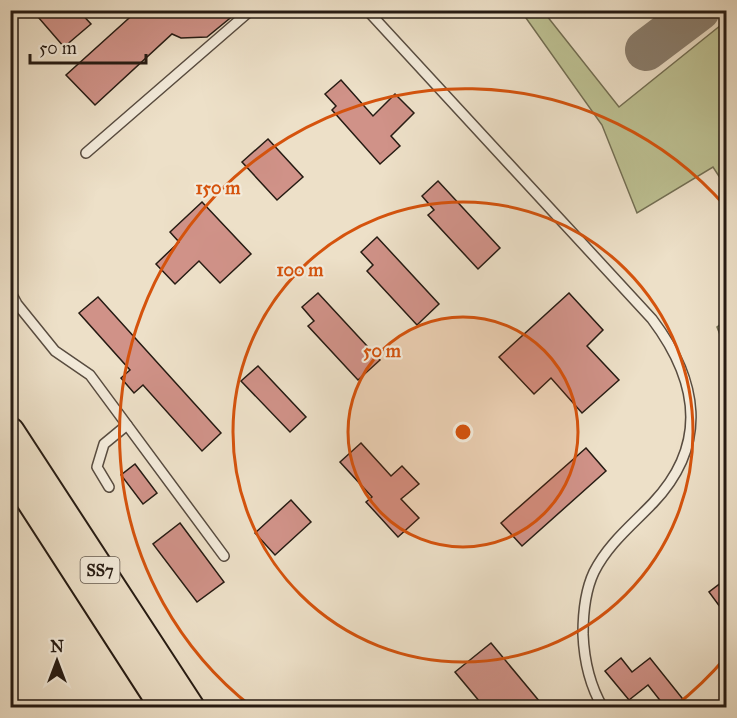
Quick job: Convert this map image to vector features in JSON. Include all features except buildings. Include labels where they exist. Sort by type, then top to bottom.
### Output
[{"type":"main road","name":"SS7","points":[[10,432],[190,708]]},
{"type":"main road","name":"SS7","points":[[10,468],[165,708]]},
{"type":"lane","points":[[86,153],[251,10]]},
{"type":"lane","points":[[367,10],[652,319],[677,356],[685,376],[692,418],[689,442],[680,466],[665,490],[606,554],[593,574],[586,597],[584,642],[588,670],[596,697],[603,708]]},
{"type":"lane","points":[[10,291],[16,304],[56,351],[90,375],[224,556]]},
{"type":"lane","points":[[109,487],[97,467],[104,444],[127,425]]},
{"type":"green space","points":[[521,11],[543,11],[619,107],[726,21],[726,187],[713,167],[637,213],[602,125]]},
{"type":"green space","points":[[726,320],[726,350],[717,327]]},
{"type":"taxiway","points":[[646,50],[699,10]]}]
